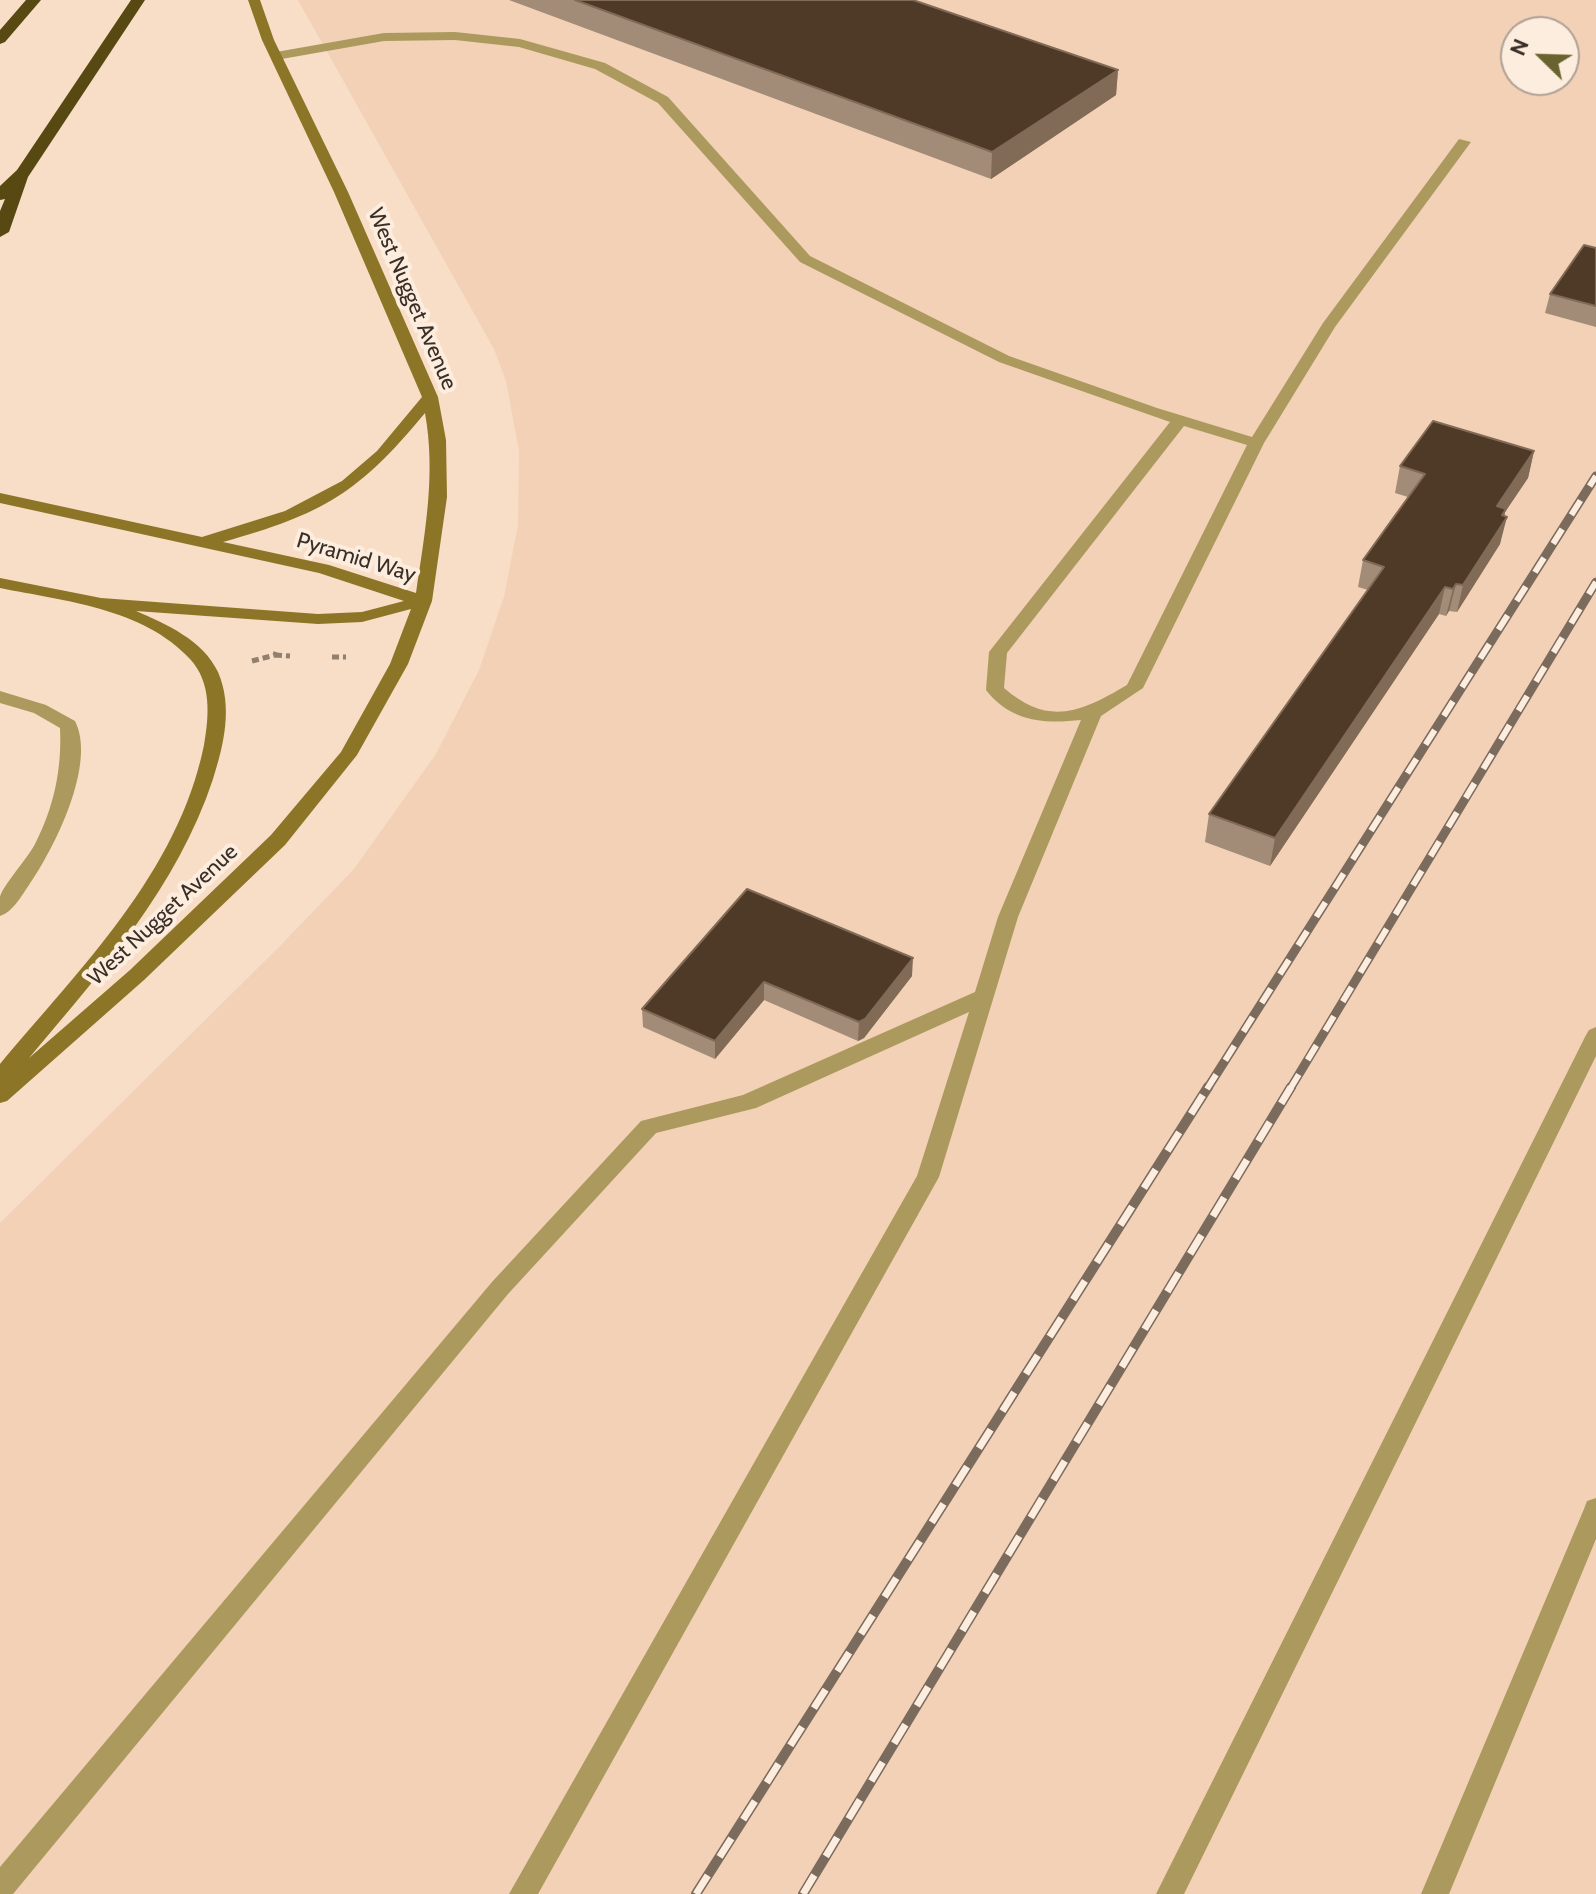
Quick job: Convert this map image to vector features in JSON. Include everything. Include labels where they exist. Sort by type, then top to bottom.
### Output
[{"type":"highway","points":[[0,39],[34,0]]},
{"type":"highway","points":[[0,232],[23,173],[138,0]]},
{"type":"highway","points":[[0,195],[23,173]]},
{"type":"street","name":"West Nugget Avenue","points":[[0,1095],[137,975],[278,840],[348,755],[399,664],[423,601],[439,497],[438,440],[430,397],[341,192],[276,56],[254,0]]},
{"type":"street","points":[[205,541],[259,527],[324,501],[367,470],[430,397]]},
{"type":"street","name":"Pyramid Way","points":[[0,498],[323,569],[423,601]]},
{"type":"street","name":"Pyramid Way","points":[[0,583],[101,603],[318,619],[362,617],[423,601]]},
{"type":"street","points":[[0,1078],[137,912],[176,844],[205,779],[211,753],[216,728],[216,698],[210,672],[191,648],[167,631],[101,603]]},
{"type":"lane","points":[[276,56],[384,37],[455,36],[520,43],[600,66],[663,100],[805,259],[1004,359],[1256,443]]},
{"type":"lane","points":[[1180,420],[998,652],[995,690],[1017,709],[1045,718],[1093,713],[1134,688],[1256,443],[1328,326],[1464,142]]},
{"type":"lane","points":[[0,697],[40,709],[69,725],[72,749],[69,780],[54,827],[28,876],[0,909]]},
{"type":"lane","points":[[523,1894],[928,1177],[1008,917],[1093,713]]},
{"type":"lane","points":[[0,1888],[500,1288],[649,1127],[748,1102],[983,997]]},
{"type":"lane","points":[[1170,1894],[1596,1035]]},
{"type":"lane","points":[[1435,1894],[1596,1509]]},
{"type":"shaded area","points":[[298,0],[1596,0],[1596,1894],[0,1894],[0,1223],[354,869],[436,754],[479,670],[504,597],[518,525],[519,451],[506,381],[494,349]]},
{"type":"building","points":[[575,0],[913,0],[1118,70],[992,152]]},
{"type":"building","points":[[1584,245],[1596,248],[1596,306],[1550,294]]},
{"type":"building","points":[[1433,421],[1534,451],[1497,506],[1506,509],[1502,515],[1507,517],[1463,585],[1456,584],[1453,589],[1445,587],[1275,838],[1209,814],[1384,567],[1363,560],[1425,474],[1400,466]]},
{"type":"building","points":[[747,889],[913,958],[865,1019],[859,1022],[764,982],[715,1041],[642,1009]]},
{"type":"railway","points":[[1207,1089],[1596,476]]},
{"type":"railway","points":[[1290,1089],[1596,582]]},
{"type":"railway","points":[[696,1894],[1208,1087]]},
{"type":"railway","points":[[803,1894],[1291,1087]]}]
